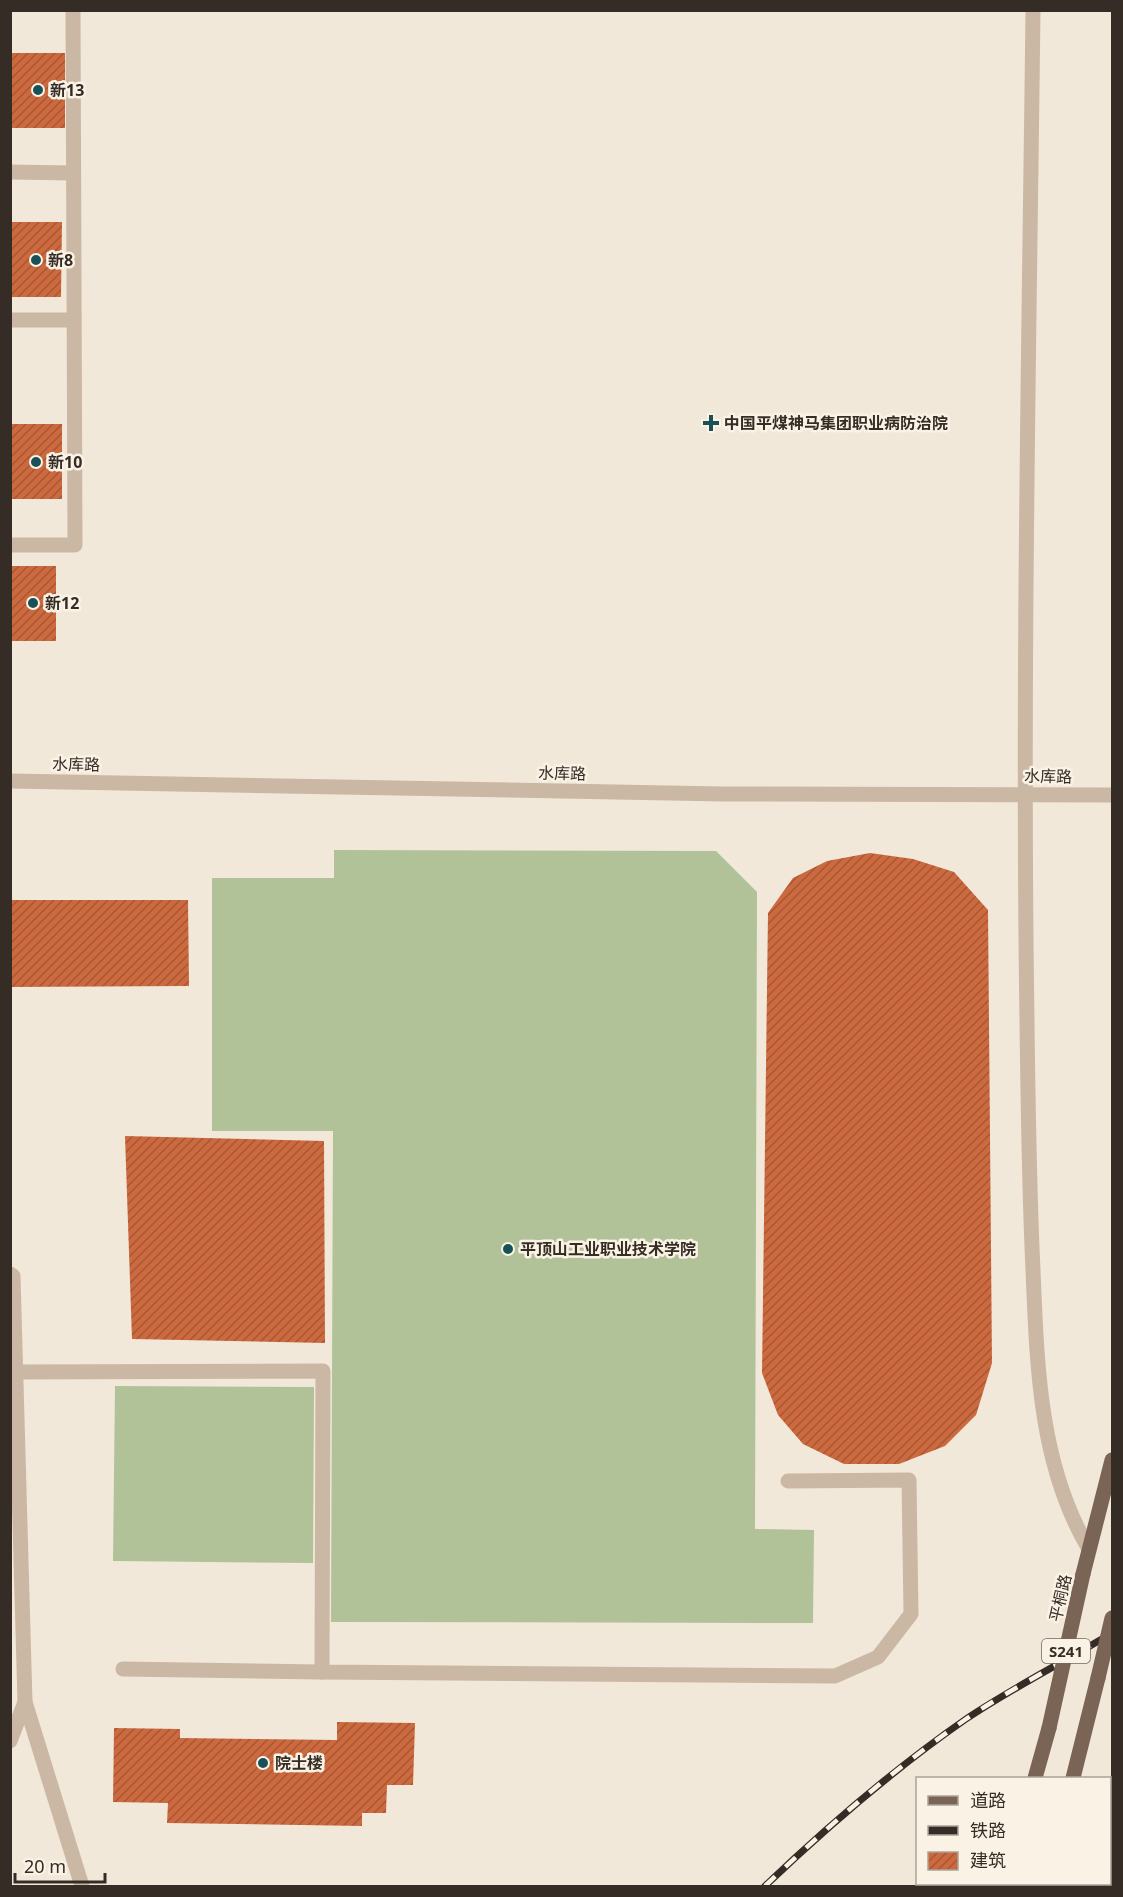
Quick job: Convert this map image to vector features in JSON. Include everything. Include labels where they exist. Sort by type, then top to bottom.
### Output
[{"type":"main road","name":"平桐路","points":[[1036,1777],[1049,1728],[1089,1548],[1113,1460]]},
{"type":"main road","name":"S241","points":[[1073,1777],[1113,1618]]},
{"type":"street","points":[[10,545],[75,545],[73,10]]},
{"type":"street","points":[[1033,10],[1023,794],[1029,1198],[1037,1359],[1044,1415],[1058,1482],[1072,1520],[1089,1548]]},
{"type":"street","points":[[10,172],[74,173]]},
{"type":"street","points":[[10,320],[74,320]]},
{"type":"street","name":"水库路","points":[[10,781],[723,794],[1113,795]]},
{"type":"street","points":[[10,1274],[26,1702],[82,1887]]},
{"type":"street","points":[[14,1372],[323,1371],[322,1672]]},
{"type":"street","points":[[123,1669],[835,1676],[878,1657],[911,1614],[909,1480],[788,1481]]},
{"type":"street","points":[[10,1741],[26,1702]]},
{"type":"green space","points":[[334,850],[716,851],[757,892],[755,1529],[814,1530],[813,1623],[331,1622],[333,1131],[212,1131],[212,878],[334,878]]},
{"type":"green space","points":[[115,1386],[314,1387],[313,1563],[113,1561]]},
{"type":"building","name":"新13","points":[[10,53],[65,53],[65,128],[10,128]]},
{"type":"building","name":"新8","points":[[10,222],[62,222],[61,297],[10,297]]},
{"type":"building","name":"新10","points":[[10,424],[62,424],[62,499],[10,499]]},
{"type":"building","name":"新12","points":[[10,566],[56,566],[56,641],[10,641]]},
{"type":"building","points":[[870,853],[913,859],[954,872],[988,910],[992,1363],[976,1415],[945,1446],[899,1464],[844,1464],[803,1444],[778,1415],[762,1373],[768,913],[793,878],[827,861]]},
{"type":"building","points":[[10,900],[188,900],[189,986],[10,987]]},
{"type":"building","points":[[125,1136],[324,1141],[325,1343],[132,1339]]},
{"type":"building","name":"院士楼","points":[[337,1722],[415,1723],[413,1785],[387,1785],[386,1813],[362,1813],[362,1826],[167,1823],[168,1803],[113,1802],[114,1728],[180,1729],[180,1738],[337,1740]]},
{"type":"railway","points":[[765,1886],[862,1799],[939,1738],[1001,1697],[1112,1633]]},
{"type":"place","name":"新13","points":[[38,90]]},
{"type":"place","name":"新8","points":[[36,260]]},
{"type":"place","name":"中国平煤神马集团职业病防治院","points":[[711,423]]},
{"type":"place","name":"新10","points":[[36,462]]},
{"type":"place","name":"新12","points":[[33,603]]},
{"type":"place","name":"平顶山工业职业技术学院","points":[[508,1249]]},
{"type":"place","name":"院士楼","points":[[263,1763]]}]
